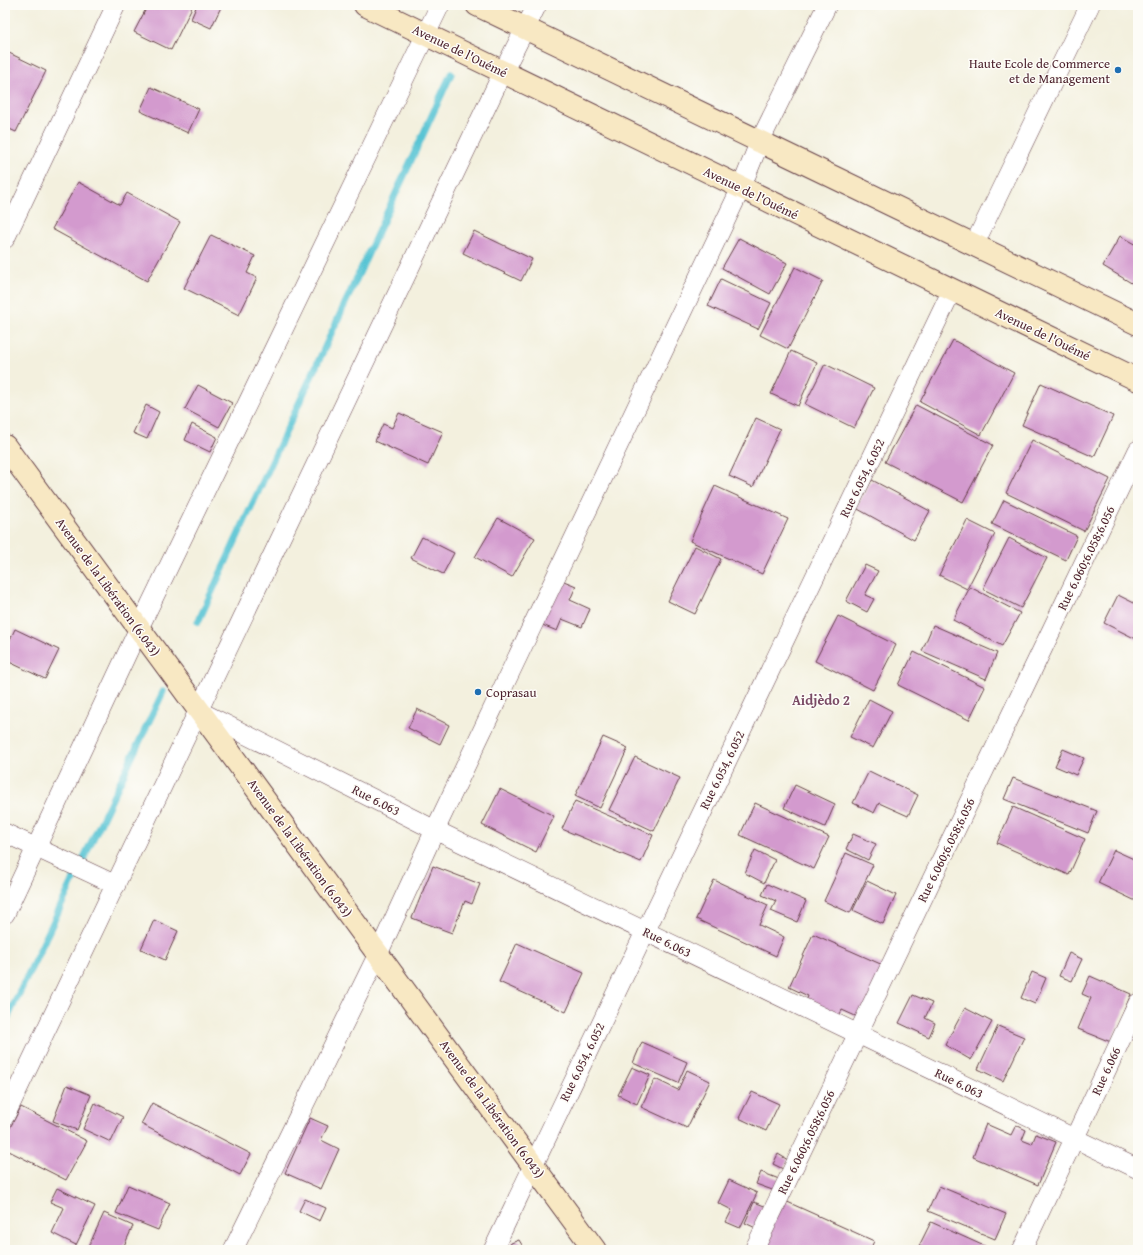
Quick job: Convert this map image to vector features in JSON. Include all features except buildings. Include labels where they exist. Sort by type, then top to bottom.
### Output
[{"type":"main road","name":"Avenue de l'Ouémé","points":[[364,5],[1138,380]]},
{"type":"main road","points":[[477,5],[1138,324]]},
{"type":"main road","name":"Avenue de la Libération (6.043)","points":[[5,446],[534,1164],[595,1250]]},
{"type":"street","points":[[5,239],[116,5]]},
{"type":"street","points":[[5,914],[138,628],[440,5]]},
{"type":"street","points":[[5,1116],[503,72],[537,5]]},
{"type":"street","points":[[233,1250],[378,954],[435,830],[741,188],[760,141],[827,5]]},
{"type":"street","points":[[974,245],[1090,5]]},
{"type":"street","name":"Rue 6.054, 6.052","points":[[493,1250],[952,290]]},
{"type":"street","name":"Rue 6.060;6.058;6.056","points":[[754,1250],[1138,450]]},
{"type":"street","name":"Rue 6.063","points":[[199,711],[435,830],[1138,1170]]},
{"type":"street","points":[[5,833],[116,884]]},
{"type":"street","name":"Rue 6.066","points":[[1022,1250],[1138,1003]]},
{"type":"waterway","points":[[198,622],[451,74]]},
{"type":"waterway","points":[[5,1023],[163,692]]},
{"type":"place","name":"Haute Ecole de Commerce et de Management","points":[[1118,70]]},
{"type":"place","name":"Coprasau","points":[[478,692]]},
{"type":"district","name":"Aidjèdo 2","points":[[821,700]]}]
